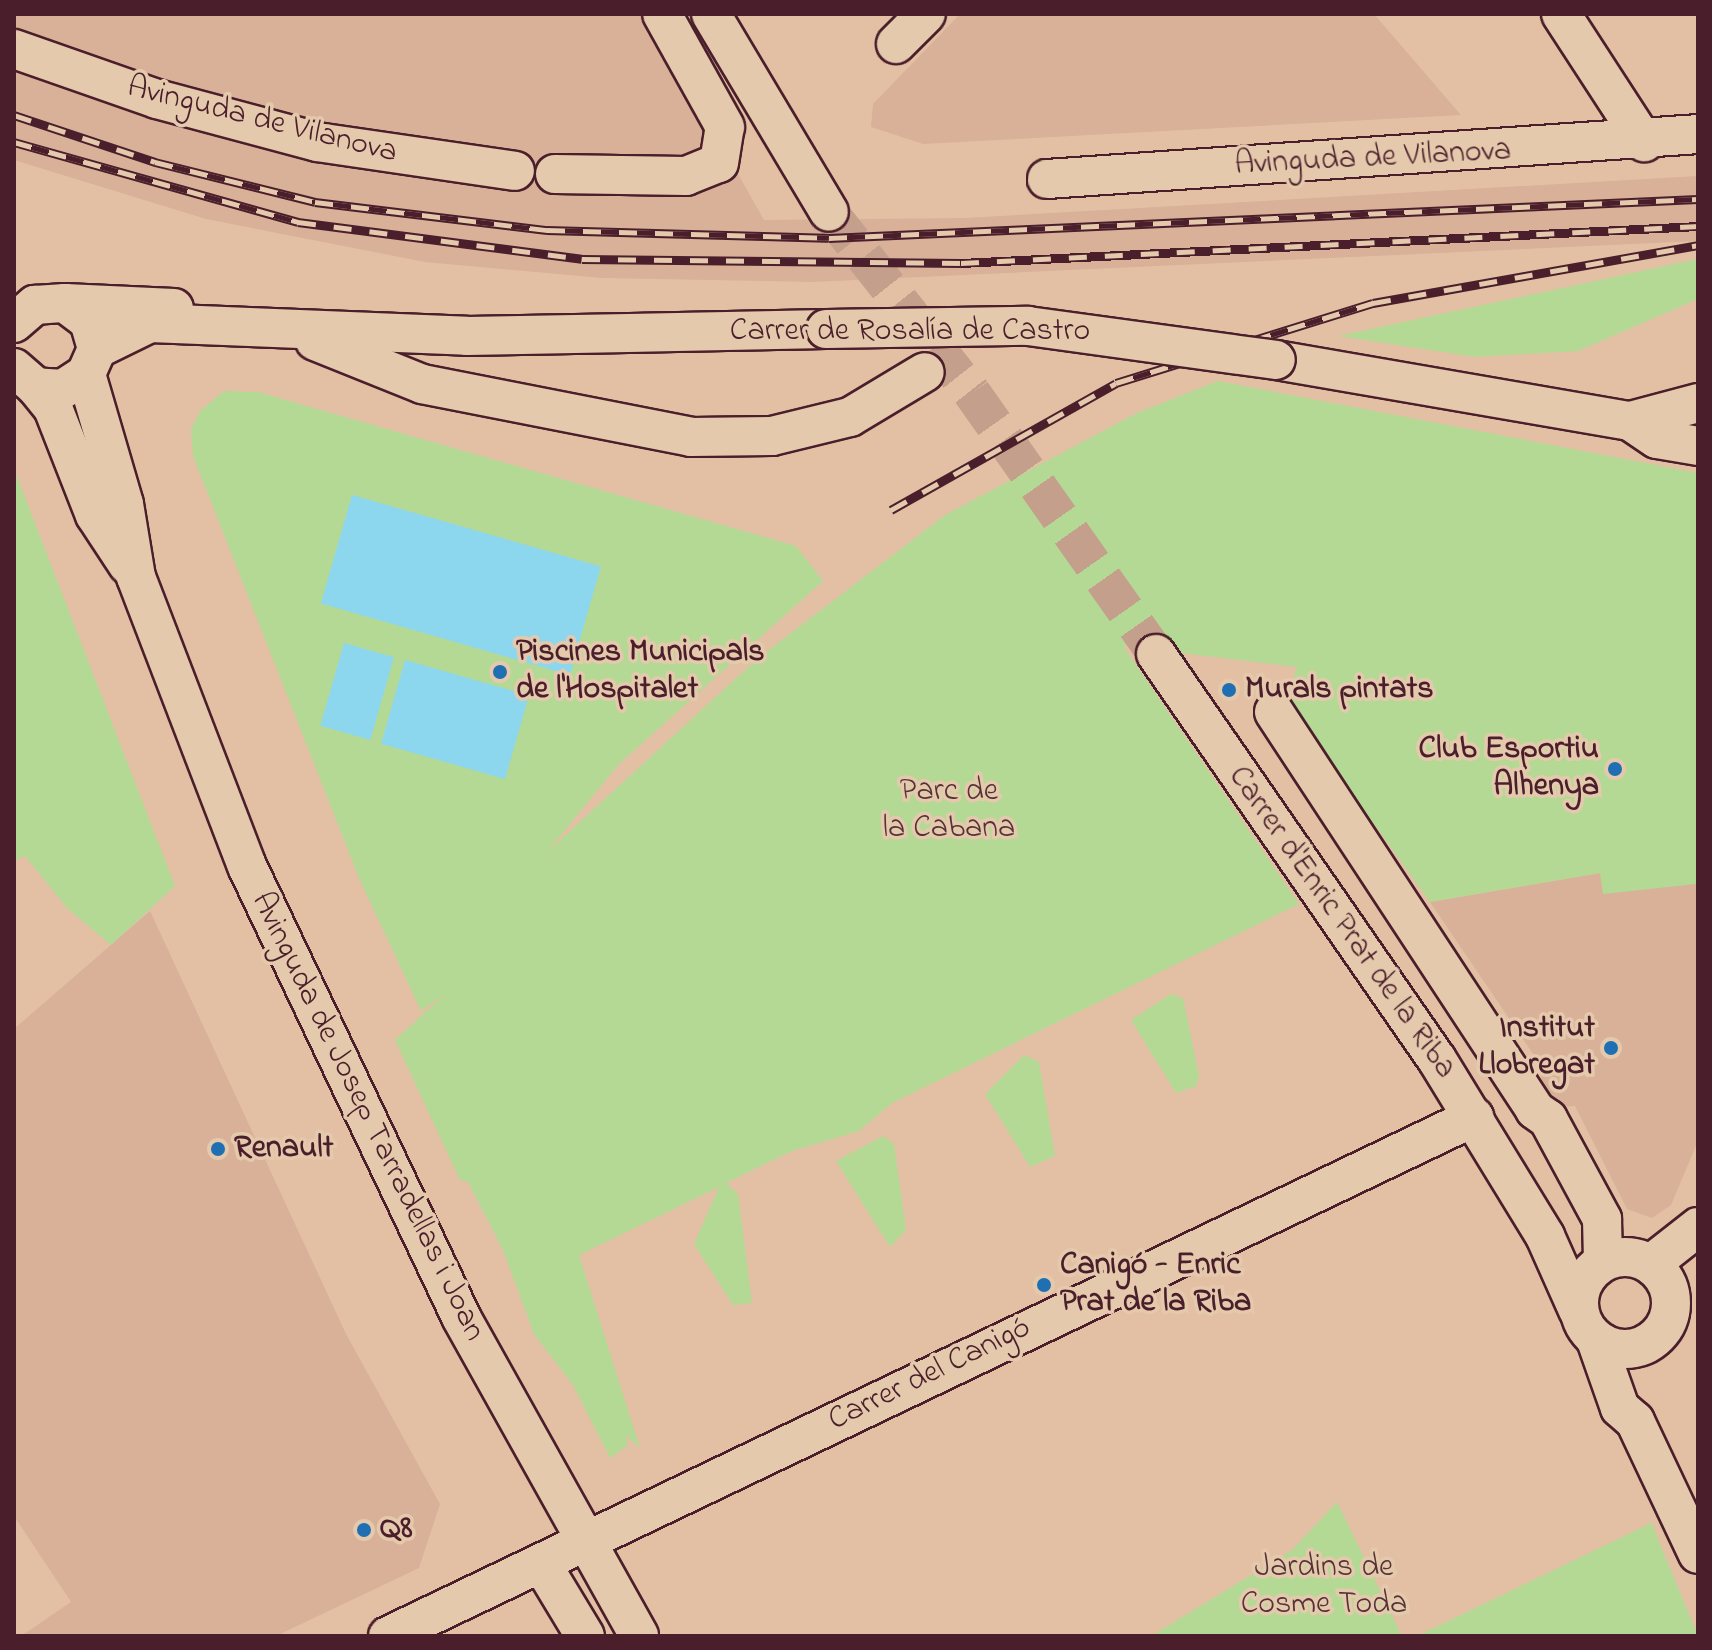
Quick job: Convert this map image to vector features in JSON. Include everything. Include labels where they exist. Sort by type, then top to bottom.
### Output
[{"type":"street","points":[[555,174],[686,176],[719,163],[725,127],[662,14]]},
{"type":"street","points":[[711,14],[829,212]]},
{"type":"street","points":[[896,44],[926,14]]},
{"type":"street","points":[[1561,14],[1644,142]]},
{"type":"street","name":"Avinguda de Vilanova","points":[[14,49],[157,99],[317,142],[515,171]]},
{"type":"street","name":"Avinguda de Vilanova","points":[[1047,179],[1644,142],[1698,134]]},
{"type":"street","name":"Carrer de Rosalía de Castro","points":[[32,306],[167,307],[219,321]]},
{"type":"street","name":"Avinguda de Josep Tarradellas i Joan","points":[[32,306],[89,321],[92,361],[124,504],[136,577],[247,866],[328,1047],[461,1317],[584,1543],[639,1636]]},
{"type":"street","name":"Carrer de Rosalía de Castro","points":[[25,378],[63,389],[92,361],[138,326],[219,321],[467,336],[1028,326],[1276,360],[1630,421],[1657,439],[1698,446]]},
{"type":"street","name":"Carrer de Rosalía de Castro","points":[[279,326],[422,384],[691,437],[772,436],[837,421],[900,393],[925,372]]},
{"type":"street","name":"Avinguda de Josep Tarradellas i Joan","points":[[25,378],[53,408],[95,515],[136,577]]},
{"type":"street","name":"Carrer de Rosalía de Castro","points":[[1630,421],[1698,403]]},
{"type":"street","name":"Carrer d'Enric Prat de la Riba","points":[[1156,654],[1474,1117],[1545,1236],[1587,1325],[1620,1408],[1635,1421],[1698,1554]]},
{"type":"street","name":"Carrer d'Enric Prat de la Riba","points":[[1274,712],[1577,1171],[1602,1219],[1599,1264],[1545,1236]]},
{"type":"street","name":"Carrer del Canigó","points":[[388,1636],[1474,1117]]},
{"type":"street","points":[[1660,1277],[1627,1257],[1599,1264],[1587,1325],[1631,1350],[1652,1341],[1665,1327],[1660,1277],[1698,1227]]},
{"type":"street","points":[[1660,1277],[1698,1252]]},
{"type":"street","name":"Carrer d'Enric Prat de la Riba","points":[[1635,1421],[1639,1368],[1652,1341]]},
{"type":"street","points":[[541,1563],[585,1636]]},
{"type":"shaded area","points":[[14,14],[648,14],[764,220],[964,218],[1698,176],[1698,241],[813,282],[602,278],[425,262],[206,219],[14,160]]},
{"type":"shaded area","points":[[960,14],[1374,14],[1461,115],[923,144],[871,127],[873,104]]},
{"type":"shaded area","name":"Institut Llobregat","points":[[1601,873],[1603,893],[1698,880],[1698,1141],[1671,1205],[1652,1218],[1627,1209],[1575,1106],[1544,1108],[1540,1064],[1430,902]]},
{"type":"shaded area","points":[[150,911],[346,1334],[440,1504],[419,1568],[276,1636],[21,1636],[71,1602],[14,1516],[14,1029]]},
{"type":"green space","points":[[1698,259],[1698,299],[1578,351],[1475,357],[1338,336]]},
{"type":"green space","name":"Parc de la Cabana","points":[[1218,381],[1698,473],[1696,884],[1603,894],[1600,873],[1430,902],[1286,701],[1297,667],[1123,646],[1299,904],[892,1103],[859,1131],[792,1151],[726,1183],[738,1194],[752,1303],[733,1305],[694,1244],[719,1187],[579,1255],[640,1448],[625,1435],[628,1445],[610,1458],[573,1385],[534,1334],[503,1250],[468,1182],[460,1180],[395,1040],[446,993],[421,1011],[359,878],[193,456],[191,429],[200,411],[224,391],[258,392],[796,546],[823,581],[619,764],[547,852],[757,659],[945,515],[1137,413]]},
{"type":"green space","points":[[14,469],[175,886],[111,945],[67,908],[25,856],[14,861]]},
{"type":"green space","points":[[1171,994],[1183,998],[1199,1076],[1196,1086],[1176,1093],[1131,1020]]},
{"type":"green space","points":[[1024,1055],[1039,1062],[1055,1156],[1030,1167],[985,1094]]},
{"type":"green space","points":[[883,1136],[894,1144],[906,1230],[890,1247],[836,1161]]},
{"type":"green space","name":"Jardins de Cosme Toda","points":[[1337,1502],[1402,1636],[1151,1636],[1292,1550]]},
{"type":"green space","name":"Jardins de Cosme Toda","points":[[1651,1522],[1698,1636],[1417,1636],[1645,1526]]},
{"type":"water","points":[[352,495],[601,566],[570,675],[321,604]]},
{"type":"water","points":[[344,643],[394,657],[370,740],[320,726]]},
{"type":"water","points":[[405,660],[529,696],[505,779],[381,744]]},
{"type":"tunnel","points":[[829,212],[972,393],[1156,654]]},
{"type":"railway","points":[[14,115],[155,162],[315,202],[547,230],[829,238],[1698,199]]},
{"type":"railway","points":[[14,142],[298,222],[582,259],[961,263],[1698,226]]},
{"type":"railway","points":[[891,510],[1116,383],[1373,303],[1698,245]]},
{"type":"place","name":"Piscines Municipals de l'Hospitalet","points":[[500,672]]},
{"type":"place","name":"Murals pintats","points":[[1229,690]]},
{"type":"place","name":"Club Esportiu Alhenya","points":[[1615,769]]},
{"type":"place","name":"Institut Llobregat","points":[[1611,1048]]},
{"type":"place","name":"Renault","points":[[218,1149]]},
{"type":"place","name":"Canigó - Enric Prat de la Riba","points":[[1044,1285]]},
{"type":"place","name":"Q8","points":[[364,1530]]}]
